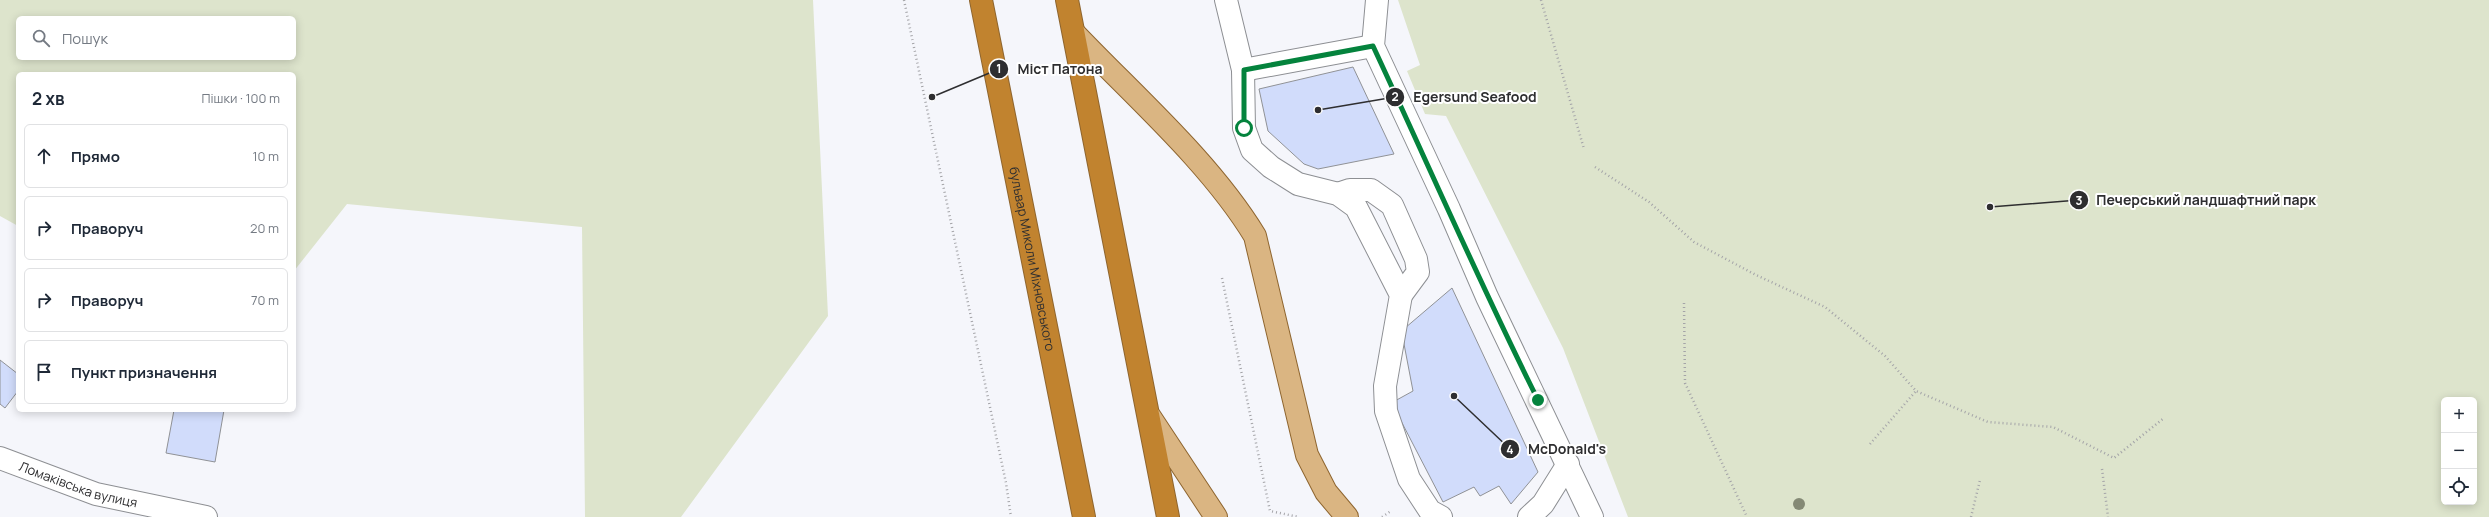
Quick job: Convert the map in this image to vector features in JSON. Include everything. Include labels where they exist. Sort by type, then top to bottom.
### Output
[{"type":"highway","name":"бульвар Миколи Міхновського","points":[[981,0],[1084,517]]},
{"type":"highway","points":[[1067,0],[1150,417],[1168,517]]},
{"type":"main road","points":[[1074,33],[1208,172],[1239,210],[1254,236],[1307,455],[1326,492],[1347,517]]},
{"type":"main road","points":[[1150,417],[1216,517]]},
{"type":"street","points":[[1226,0],[1244,70],[1244,128],[1252,150],[1271,167],[1298,184],[1338,194],[1356,207],[1401,295]]},
{"type":"street","points":[[1377,0],[1373,46],[1449,209],[1487,297],[1592,517]]},
{"type":"street","points":[[1244,70],[1373,46]]},
{"type":"street","points":[[1338,194],[1350,190],[1371,190],[1392,205],[1416,259],[1418,272],[1401,295],[1385,386],[1386,412],[1409,479],[1430,510],[1440,517]]},
{"type":"street","points":[[1529,517],[1543,504],[1568,464]]},
{"type":"street","name":"Ломаківська вулиця","points":[[3,465],[96,494],[206,517]]},
{"type":"path","points":[[904,0],[1006,483],[1011,517]]},
{"type":"path","points":[[1541,0],[1584,149]]},
{"type":"path","points":[[1595,167],[1649,202],[1694,242],[1756,275],[1825,307],[1885,356],[1916,392],[1988,422],[2053,427],[2114,458],[2164,418]]},
{"type":"path","points":[[1222,278],[1270,511],[1299,517]]},
{"type":"path","points":[[1684,303],[1685,384],[1747,517]]},
{"type":"path","points":[[1870,444],[1916,392]]},
{"type":"path","points":[[2102,469],[2108,517]]},
{"type":"path","points":[[1971,517],[1980,480]]},
{"type":"green space","points":[[0,0],[813,0],[828,316],[681,517],[585,517],[582,227],[347,204],[296,268],[296,72],[16,72],[16,225],[0,216]]},
{"type":"green space","points":[[1398,0],[2489,0],[2489,517],[1628,517],[1563,348],[1446,116],[1425,114],[1407,71],[1420,65]]},
{"type":"building","points":[[1353,67],[1394,154],[1318,169],[1304,164],[1268,131],[1259,89]]},
{"type":"building","points":[[1452,288],[1538,472],[1511,504],[1499,486],[1480,496],[1474,487],[1443,502],[1400,419],[1393,402],[1413,391],[1404,344],[1405,328]]},
{"type":"building","points":[[0,360],[16,372],[16,394],[5,408],[0,404]]},
{"type":"building","points":[[174,412],[224,412],[215,462],[166,453]]},
{"type":"place","name":"Міст Патона","points":[[932,97]]},
{"type":"place","name":"Egersund Seafood","points":[[1318,110]]},
{"type":"place","name":"Печерський ландшафтний парк","points":[[1990,207]]},
{"type":"place","name":"McDonald's","points":[[1454,396]]},
{"type":"route","points":[[1244,128],[1244,70],[1373,46],[1449,209],[1487,297],[1538,400]]}]
